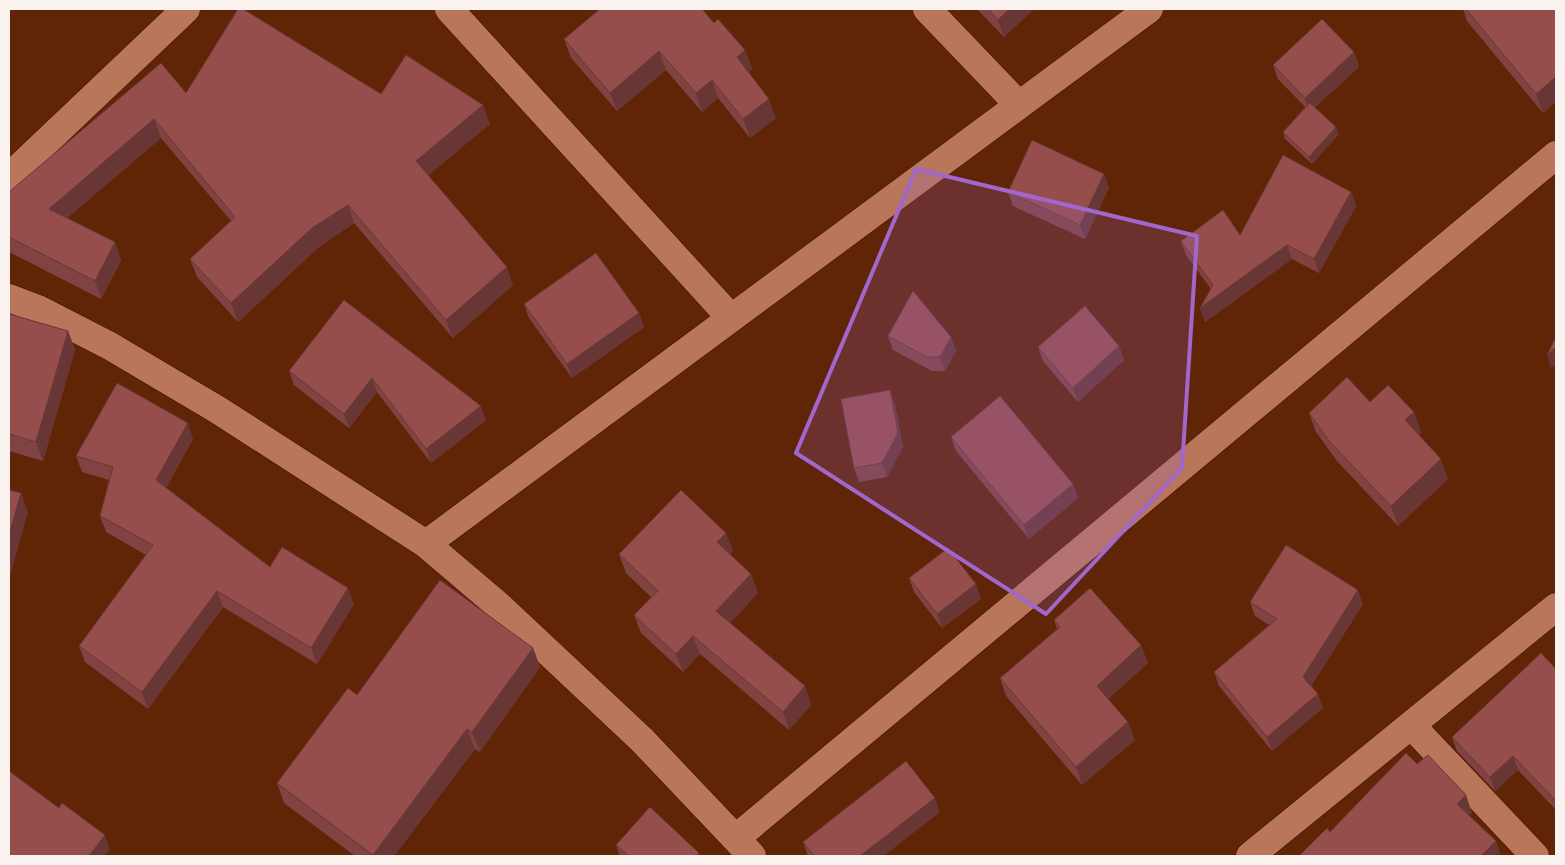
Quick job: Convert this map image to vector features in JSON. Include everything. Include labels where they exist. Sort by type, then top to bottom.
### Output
[{"type":"street","points":[[9,177],[186,9]]},
{"type":"street","points":[[449,9],[731,318]]},
{"type":"street","points":[[927,9],[1019,105]]},
{"type":"street","points":[[426,544],[1149,9]]},
{"type":"street","points":[[9,298],[38,309],[127,356],[218,410],[426,544],[499,606],[642,740],[744,847],[1556,155]]},
{"type":"street","points":[[1250,856],[1556,607]]},
{"type":"street","points":[[1411,725],[1535,856]]},
{"type":"highlighted area","points":[[916,169],[1197,236],[1182,468],[1046,614],[796,453]]},
{"type":"building","points":[[238,9],[243,9],[381,94],[406,55],[483,105],[416,161],[507,267],[446,320],[348,205],[312,228],[231,303],[190,259],[235,217],[154,119],[49,209],[115,242],[95,281],[9,237],[9,192],[161,63],[186,93]]},
{"type":"building","points":[[600,9],[702,9],[714,23],[718,19],[745,50],[737,57],[769,99],[743,119],[712,80],[696,93],[659,51],[610,93],[564,39]]},
{"type":"building","points":[[988,9],[1009,9],[998,20]]},
{"type":"building","points":[[1466,9],[1556,9],[1556,77],[1536,94]]},
{"type":"building","points":[[1322,19],[1354,52],[1305,98],[1273,65]]},
{"type":"building","points":[[1310,103],[1336,127],[1309,157],[1283,132]]},
{"type":"building","points":[[1032,140],[1104,174],[1080,225],[1008,192]]},
{"type":"building","points":[[1283,155],[1351,192],[1314,259],[1287,245],[1200,308],[1213,285],[1181,241],[1223,210],[1240,235]]},
{"type":"building","points":[[596,253],[639,313],[567,364],[524,304]]},
{"type":"building","points":[[913,291],[951,337],[940,357],[927,357],[888,336]]},
{"type":"building","points":[[344,300],[481,406],[426,449],[372,378],[344,414],[289,371]]},
{"type":"building","points":[[1085,306],[1119,346],[1073,388],[1038,347]]},
{"type":"building","points":[[9,314],[68,331],[36,442],[9,434]]},
{"type":"building","points":[[1556,337],[1556,347],[1547,355]]},
{"type":"building","points":[[1347,377],[1370,402],[1388,385],[1414,412],[1405,420],[1441,459],[1391,506],[1330,442],[1309,413]]},
{"type":"building","points":[[117,383],[188,423],[156,480],[270,567],[282,547],[348,588],[311,648],[217,591],[142,692],[79,646],[153,545],[100,516],[113,467],[76,456]]},
{"type":"building","points":[[890,390],[898,433],[882,463],[854,468],[841,399]]},
{"type":"building","points":[[1000,396],[1073,484],[1024,525],[951,437]]},
{"type":"building","points":[[9,490],[21,493],[9,535]]},
{"type":"building","points":[[681,490],[726,533],[717,542],[751,574],[716,611],[805,686],[783,712],[693,636],[676,654],[634,615],[658,591],[619,554]]},
{"type":"building","points":[[1286,545],[1358,590],[1303,677],[1318,694],[1267,737],[1214,672],[1277,619],[1250,602]]},
{"type":"building","points":[[948,548],[976,584],[937,614],[909,578]]},
{"type":"building","points":[[440,580],[533,648],[472,732],[467,729],[373,855],[277,783],[348,688],[357,695]]},
{"type":"building","points":[[1090,588],[1141,645],[1097,686],[1128,722],[1076,767],[1000,678],[1060,627],[1054,620]]},
{"type":"building","points":[[1541,653],[1556,669],[1556,801],[1513,756],[1490,777],[1452,737]]},
{"type":"building","points":[[1406,753],[1417,764],[1428,755],[1466,795],[1457,804],[1496,841],[1481,856],[1299,856],[1327,828],[1330,832]]},
{"type":"building","points":[[906,761],[935,798],[860,856],[814,856],[803,842]]},
{"type":"building","points":[[9,771],[59,808],[62,803],[105,835],[89,856],[9,856]]},
{"type":"building","points":[[650,807],[699,853],[696,856],[629,856],[616,845]]}]
